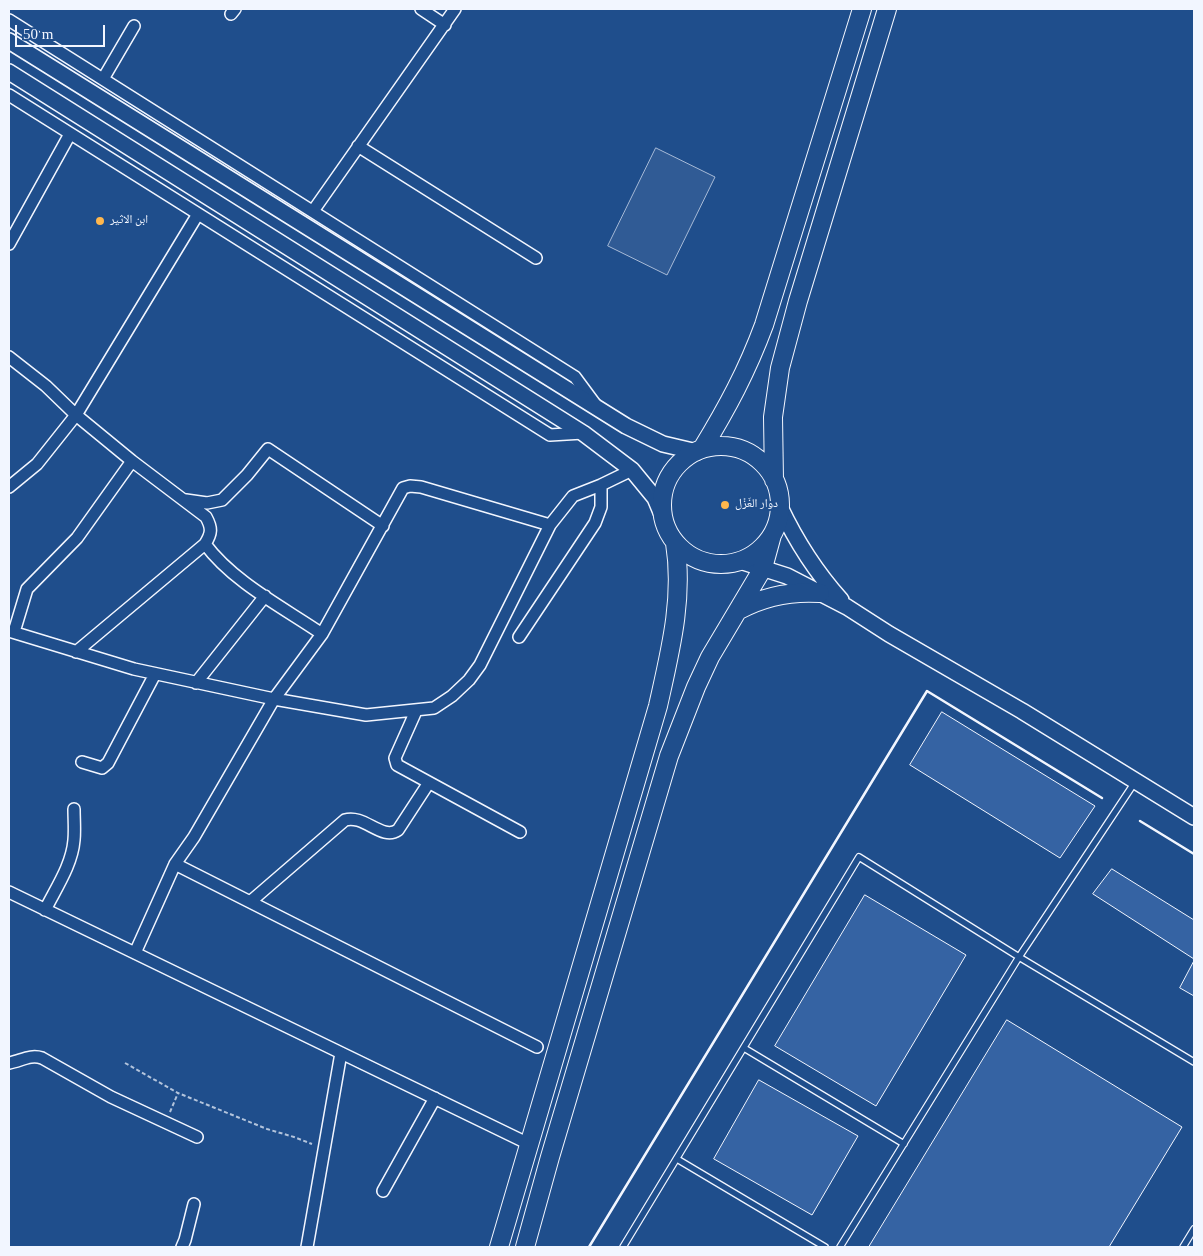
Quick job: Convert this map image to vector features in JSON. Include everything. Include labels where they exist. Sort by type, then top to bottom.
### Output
[{"type":"main road","points":[[700,451],[729,404],[764,325],[862,9]]},
{"type":"main road","points":[[9,72],[583,433],[632,470],[656,498],[668,531],[675,543],[686,553],[698,560],[719,564],[740,561],[753,555],[764,546],[778,521],[780,508],[774,480],[773,417],[780,368],[798,301],[887,9]]},
{"type":"main road","points":[[9,41],[598,410],[645,436],[664,444],[700,451]]},
{"type":"main road","points":[[663,517],[663,496],[669,476],[689,456],[700,451],[716,447],[730,447],[744,451],[756,458],[774,480]]},
{"type":"main road","points":[[780,508],[796,541],[810,563],[846,607]]},
{"type":"main road","points":[[525,1247],[669,756],[710,657],[764,568],[772,534]]},
{"type":"main road","points":[[499,1247],[658,706],[672,639],[676,607],[679,565],[675,543]]},
{"type":"main road","points":[[740,561],[787,576],[846,607],[1022,711],[1194,817]]},
{"type":"main road","points":[[738,610],[761,599],[786,593],[820,593]]},
{"type":"street","points":[[421,9],[445,25]]},
{"type":"street","points":[[312,211],[455,9]]},
{"type":"street","points":[[9,20],[575,377],[598,410]]},
{"type":"street","points":[[103,78],[134,26]]},
{"type":"street","points":[[9,96],[550,435],[583,433]]},
{"type":"street","points":[[9,244],[70,134]]},
{"type":"street","points":[[358,146],[536,258]]},
{"type":"street","points":[[9,487],[37,464],[76,415],[198,214]]},
{"type":"street","points":[[9,357],[46,386],[76,415],[132,461],[206,517],[211,526],[211,535],[205,544],[76,652]]},
{"type":"street","points":[[184,500],[207,503],[222,500],[247,475],[268,449],[383,526]]},
{"type":"street","points":[[132,461],[77,538],[27,589],[12,631],[76,652],[155,674],[366,716],[434,708],[452,696],[469,680],[480,665],[550,525],[573,496],[601,486],[632,470]]},
{"type":"street","points":[[135,953],[175,864],[194,838],[274,699],[322,634],[403,488],[410,486],[550,525]]},
{"type":"street","points":[[519,636],[595,523],[601,507],[601,486]]},
{"type":"street","points":[[205,544],[213,555],[265,596],[322,634]]},
{"type":"street","points":[[196,683],[265,596]]},
{"type":"street","points":[[82,762],[102,768],[108,763],[155,674]]},
{"type":"street","points":[[416,710],[395,758],[395,762],[400,768],[520,832]]},
{"type":"street","points":[[250,902],[345,820],[358,820],[385,832],[394,833],[398,830],[428,784]]},
{"type":"street","points":[[45,910],[72,852],[74,809]]},
{"type":"street","points":[[175,864],[537,1047]]},
{"type":"street","points":[[9,892],[528,1144]]},
{"type":"street","points":[[307,1247],[341,1053]]},
{"type":"street","points":[[9,1063],[17,1062],[30,1056],[42,1058],[111,1097],[197,1137]]},
{"type":"street","points":[[383,1192],[435,1098]]},
{"type":"street","points":[[182,1247],[194,1204]]},
{"type":"lane","points":[[840,1247],[1019,957],[1136,781]]},
{"type":"lane","points":[[623,1247],[859,857],[1019,957],[1194,1062]]},
{"type":"lane","points":[[744,1048],[904,1144]]},
{"type":"lane","points":[[676,1159],[825,1247]]},
{"type":"lane","points":[[1183,1247],[1194,1229]]},
{"type":"path","points":[[125,1062],[178,1093],[324,1149]]},
{"type":"path","points":[[166,1123],[178,1093]]},
{"type":"shaded area","points":[[656,148],[715,177],[667,275],[608,246]]},
{"type":"building","points":[[942,712],[1095,806],[1060,858],[910,765]]},
{"type":"building","points":[[1112,869],[1194,920],[1194,959],[1093,894]]},
{"type":"building","points":[[865,895],[966,955],[876,1106],[775,1046]]},
{"type":"building","points":[[1194,961],[1194,996],[1180,988]]},
{"type":"building","points":[[1007,1020],[1182,1127],[1109,1247],[869,1247]]},
{"type":"building","points":[[759,1080],[858,1136],[812,1215],[714,1159]]},
{"type":"wall","points":[[589,1247],[927,691],[1102,798]]},
{"type":"wall","points":[[1140,821],[1194,854]]},
{"type":"place","name":"ابن الاثير","points":[[100,221]]},
{"type":"place","name":"دوار الغَزْل","points":[[725,505]]}]
